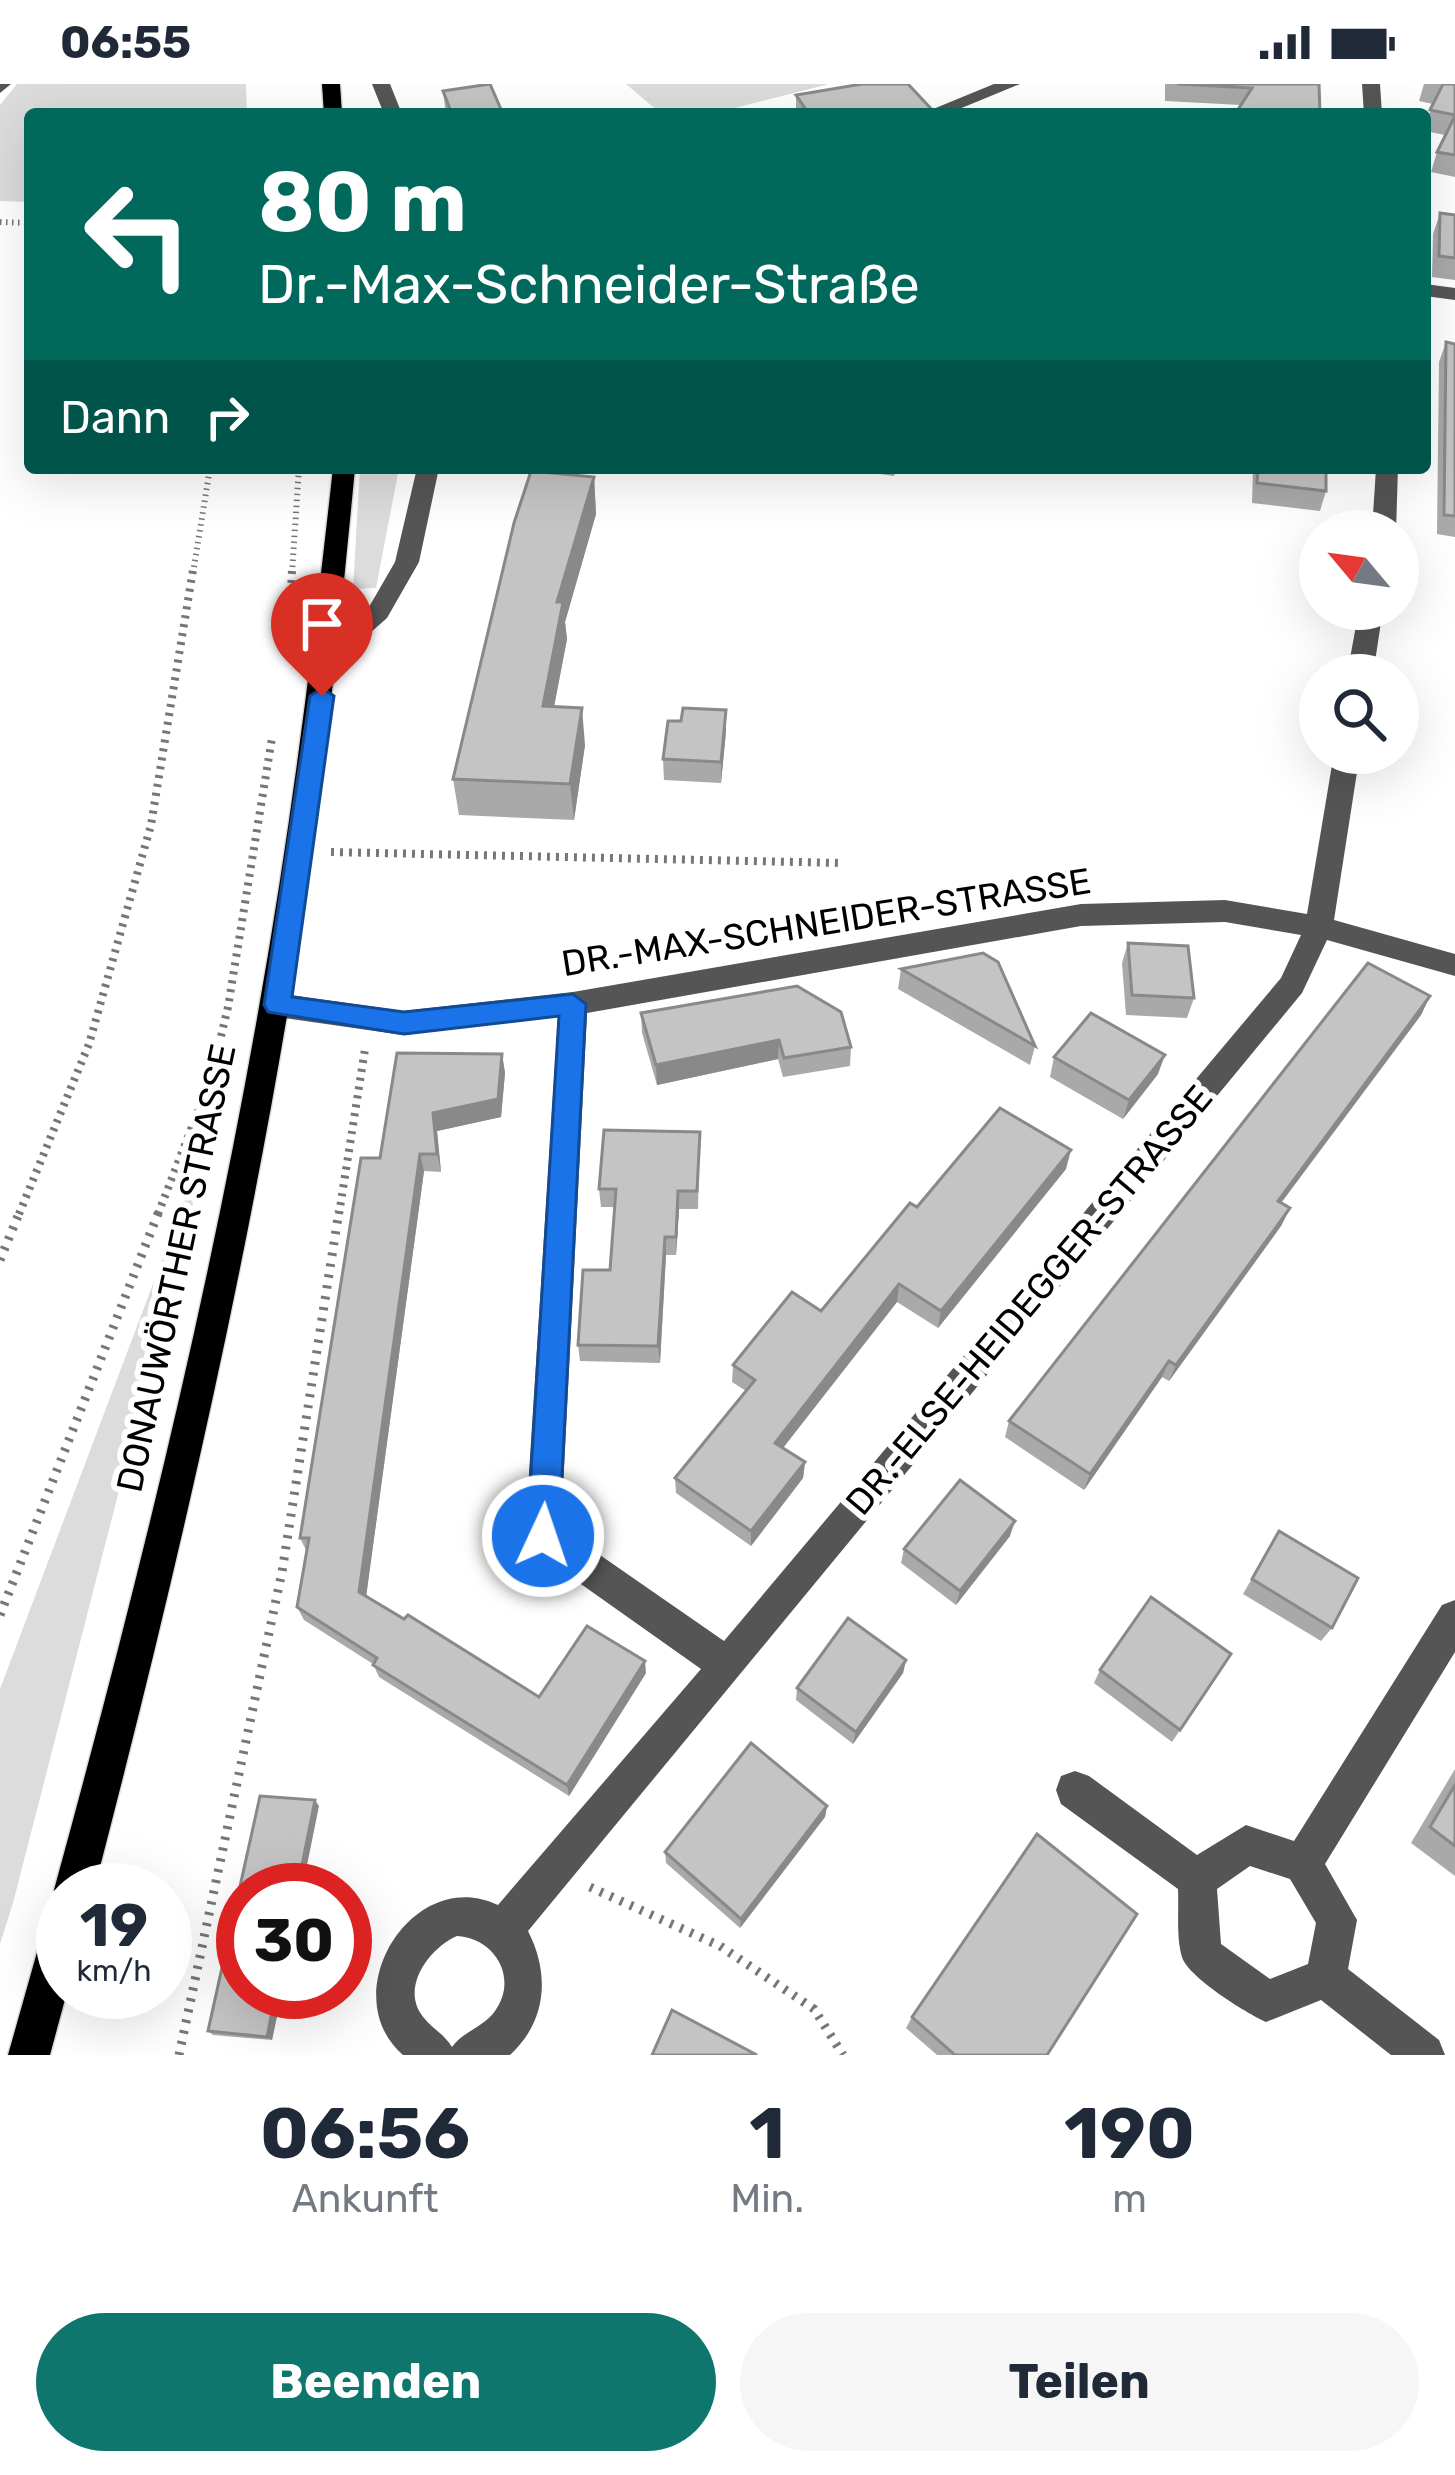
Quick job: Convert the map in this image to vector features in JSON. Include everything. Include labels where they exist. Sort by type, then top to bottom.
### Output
[{"type":"main road","name":"DONAUWÖRTHER STRASSE","points":[[81,1863],[147,1627],[277,1005],[328,657],[343,474]]},
{"type":"main road","points":[[29,2055],[39,2019]]},
{"type":"street","points":[[976,106],[1011,84]]},
{"type":"street","points":[[328,657],[378,612],[407,562],[427,474]]},
{"type":"street","points":[[1385,510],[1387,474]]},
{"type":"street","name":"DR.-ELSE-HEIDEGGER-STRASSE","points":[[502,1930],[556,1872],[1292,985],[1319,927],[1344,774]]},
{"type":"street","name":"DR.-MAX-SCHNEIDER-STRASSE","points":[[277,1005],[404,1023],[573,1004],[1082,915],[1225,911],[1319,927],[1455,964]]},
{"type":"street","points":[[573,1004],[543,1536],[726,1664]]},
{"type":"street","points":[[1303,1864],[1455,1618]]},
{"type":"street","points":[[1075,1790],[1197,1880],[1202,1954],[1266,2002],[1326,1978]]},
{"type":"street","points":[[1197,1880],[1246,1845],[1303,1864],[1336,1920],[1326,1978]]},
{"type":"street","points":[[435,2055],[414,2043],[400,2021],[394,1994],[398,1967],[412,1942],[432,1924],[457,1916],[481,1918],[502,1930],[518,1950],[524,1976],[521,2004],[508,2030],[488,2048],[470,2055]]},
{"type":"street","points":[[1326,1978],[1424,2055]]},
{"type":"path","points":[[0,1260],[89,1044],[151,825],[209,474]]},
{"type":"path","points":[[290,603],[299,474]]},
{"type":"path","points":[[0,1615],[212,1078],[276,716]]},
{"type":"path","points":[[300,851],[842,862]]},
{"type":"path","points":[[178,2055],[282,1572],[370,1018]]},
{"type":"path","points":[[556,1872],[720,1946],[814,2008],[843,2055]]},
{"type":"shaded area","points":[[17,84],[246,84],[247,108],[24,108],[24,202],[0,201],[0,105]]},
{"type":"shaded area","points":[[626,84],[829,84],[735,108],[654,108]]},
{"type":"shaded area","points":[[360,474],[398,474],[376,588],[353,589]]},
{"type":"shaded area","points":[[213,1125],[13,1903],[0,1944],[0,1689]]},
{"type":"building","points":[[490,84],[500,108],[450,108],[443,91]]},
{"type":"building","points":[[862,84],[908,84],[930,108],[805,108],[796,95]]},
{"type":"building","points":[[1177,84],[1319,84],[1320,108],[1239,108],[1252,88]]},
{"type":"building","points":[[1443,84],[1455,84],[1455,115],[1431,108]]},
{"type":"building","points":[[1455,116],[1455,155],[1437,152]]},
{"type":"building","points":[[1440,213],[1455,215],[1455,258],[1439,256]]},
{"type":"building","points":[[1446,342],[1455,344],[1455,516],[1444,515]]},
{"type":"building","points":[[530,474],[594,477],[557,602],[563,602],[543,706],[582,708],[570,784],[453,779]]},
{"type":"building","points":[[1258,474],[1326,474],[1326,491],[1257,483]]},
{"type":"building","points":[[683,708],[726,710],[721,762],[663,759],[668,721],[681,721]]},
{"type":"building","points":[[1128,943],[1188,946],[1194,998],[1132,995]]},
{"type":"building","points":[[983,953],[998,962],[1035,1046],[901,969]]},
{"type":"building","points":[[1368,963],[1430,996],[1278,1201],[1290,1208],[1176,1365],[1169,1361],[1090,1474],[1009,1421]]},
{"type":"building","points":[[797,986],[841,1012],[851,1047],[784,1058],[779,1040],[656,1065],[641,1013]]},
{"type":"building","points":[[1091,1013],[1165,1055],[1129,1100],[1054,1057]]},
{"type":"building","points":[[397,1053],[502,1054],[498,1099],[433,1113],[437,1154],[420,1154],[359,1592],[404,1619],[408,1615],[539,1697],[587,1626],[645,1661],[567,1785],[373,1665],[377,1658],[297,1607],[309,1538],[300,1538],[361,1158],[380,1158]]},
{"type":"building","points":[[1000,1108],[1071,1150],[941,1311],[899,1284],[775,1443],[805,1462],[751,1531],[675,1478],[755,1380],[733,1365],[792,1292],[821,1311],[910,1203],[917,1207]]},
{"type":"building","points":[[604,1130],[700,1132],[697,1191],[678,1191],[676,1237],[665,1237],[658,1346],[578,1345],[583,1270],[610,1270],[616,1189],[599,1189]]},
{"type":"building","points":[[960,1480],[1015,1521],[960,1591],[904,1549]]},
{"type":"building","points":[[1279,1531],[1358,1578],[1332,1628],[1252,1579]]},
{"type":"building","points":[[1151,1597],[1231,1654],[1180,1730],[1100,1670]]},
{"type":"building","points":[[848,1618],[906,1660],[856,1732],[797,1688]]},
{"type":"building","points":[[751,1743],[827,1806],[741,1919],[665,1852]]},
{"type":"building","points":[[1455,1785],[1455,1846],[1430,1827]]},
{"type":"building","points":[[260,1796],[315,1800],[302,1863],[245,1863]]},
{"type":"building","points":[[1037,1834],[1137,1914],[1047,2055],[955,2055],[912,2017]]},
{"type":"building","points":[[216,1995],[216,2019],[271,2019],[267,2037],[208,2031]]},
{"type":"building","points":[[672,2010],[757,2055],[652,2055]]},
{"type":"route","points":[[322,696],[277,1005],[404,1023],[573,1004],[543,1536]]}]
